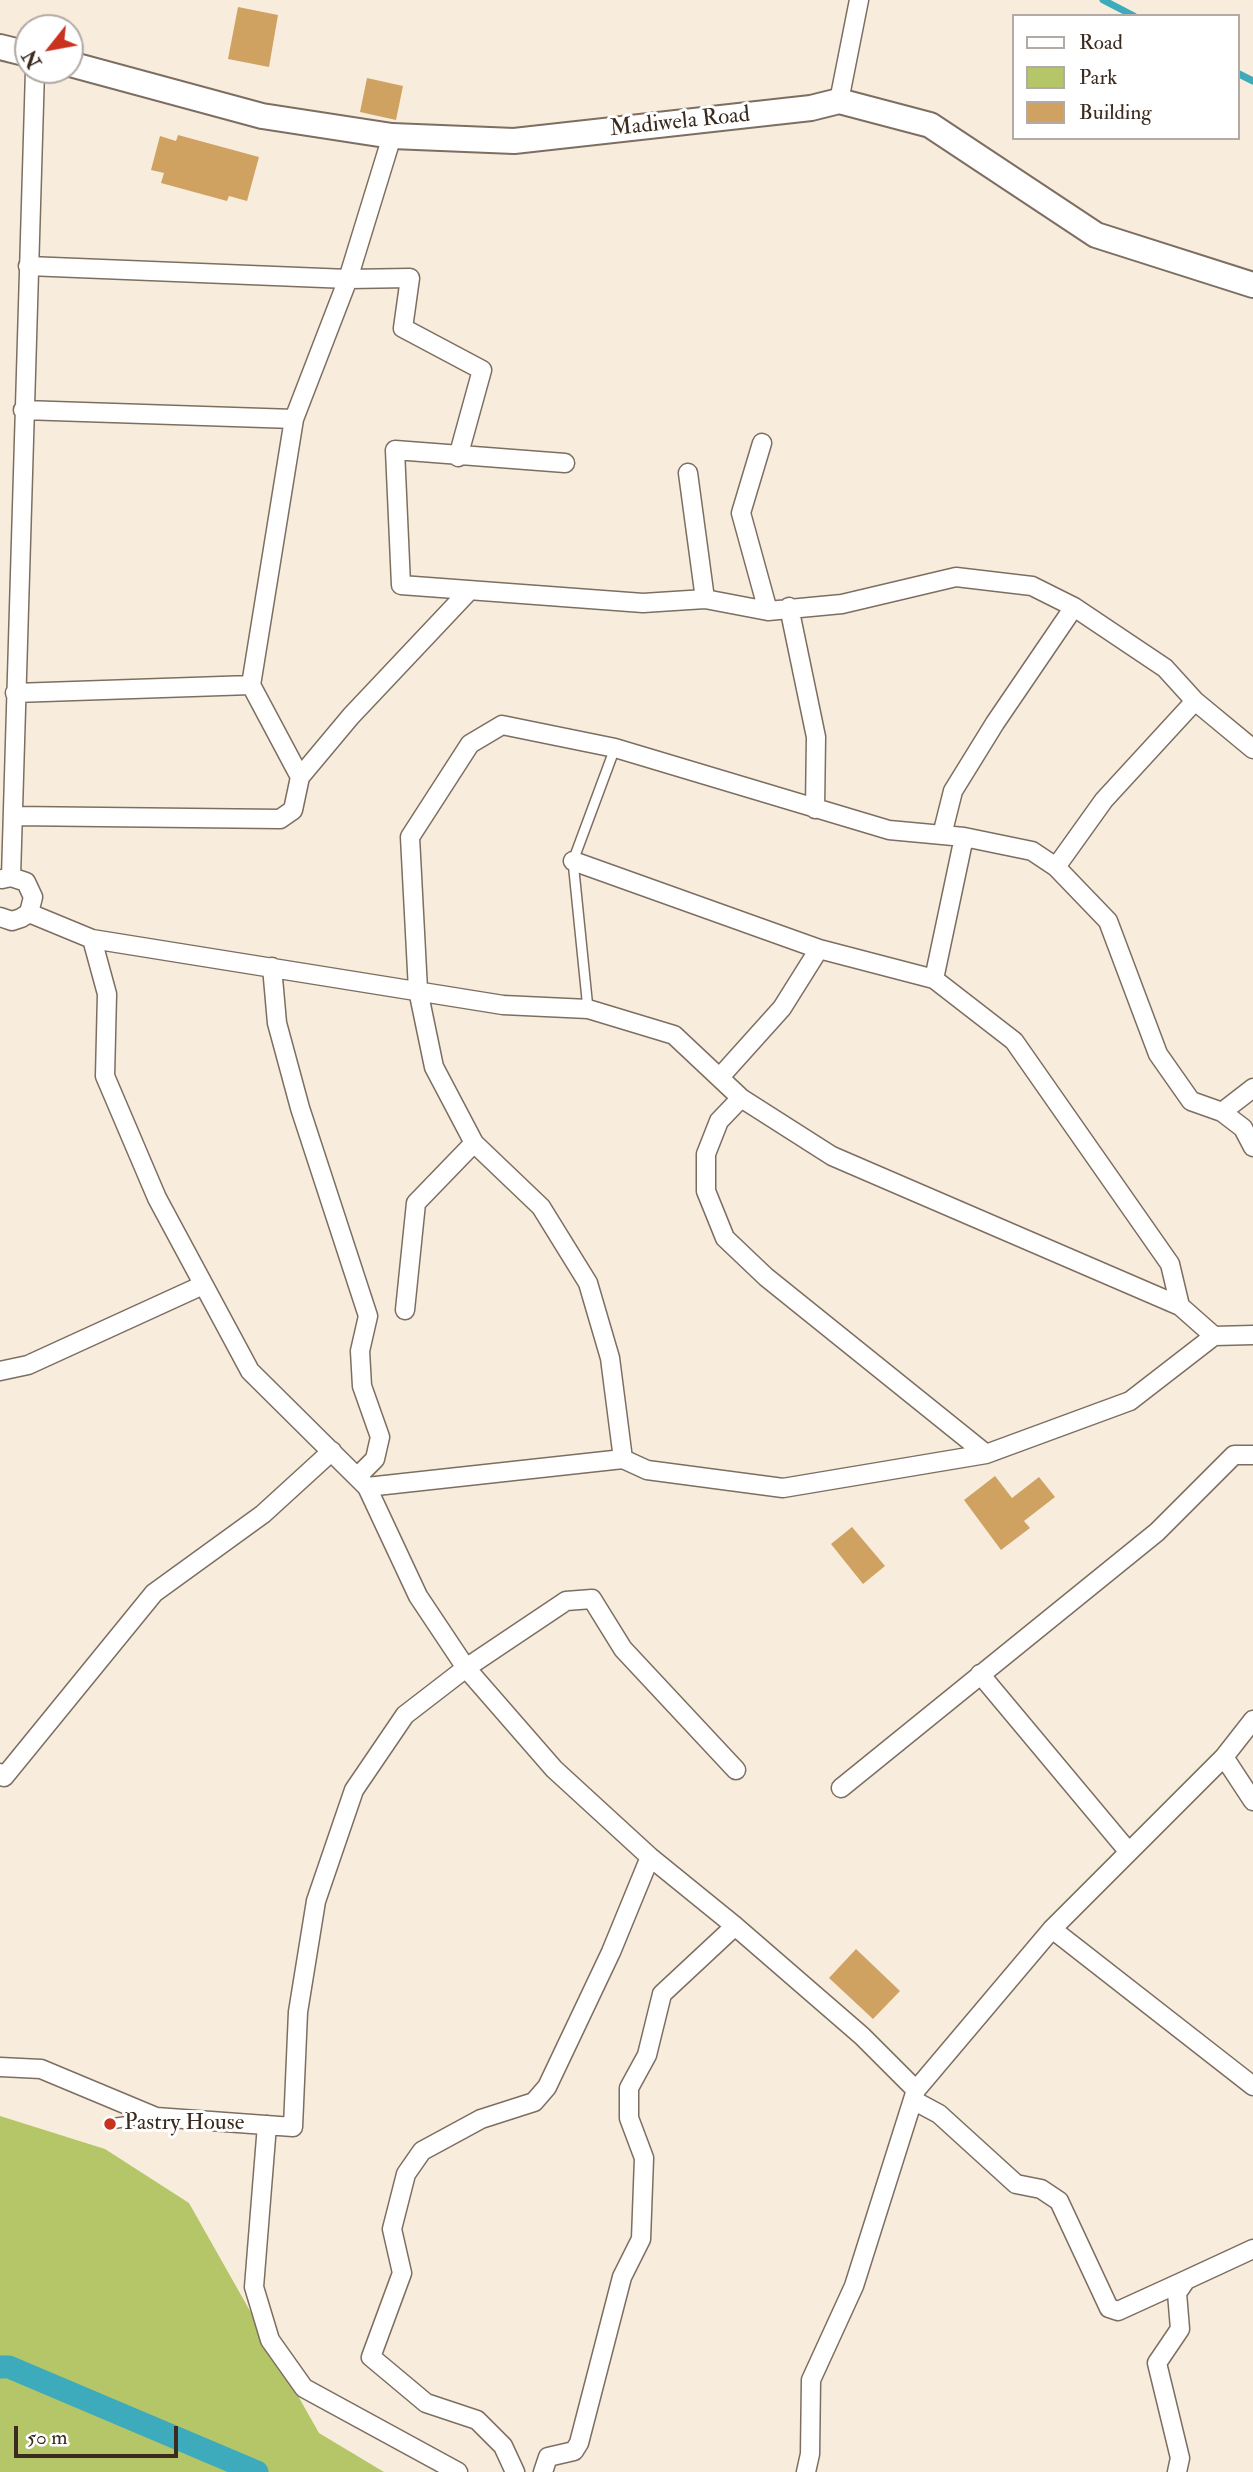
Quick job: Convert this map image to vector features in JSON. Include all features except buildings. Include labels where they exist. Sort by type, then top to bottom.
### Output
[{"type":"main road","name":"Madiwela Road","points":[[84,68],[262,116],[392,136],[514,141],[811,108],[839,102],[930,125],[1096,235],[1253,285]]},
{"type":"street","points":[[839,102],[859,0]]},
{"type":"street","points":[[0,916],[12,920],[29,913],[33,905],[32,889],[26,882],[6,878],[13,816],[34,84]]},
{"type":"street","points":[[300,777],[251,685],[294,419],[348,279],[392,136]]},
{"type":"street","points":[[28,266],[348,279],[410,278],[402,328],[482,370],[458,457]]},
{"type":"street","points":[[23,410],[294,419]]},
{"type":"street","points":[[762,443],[741,513],[768,611]]},
{"type":"street","points":[[565,463],[458,457],[395,450],[401,585],[643,604],[705,599],[768,611],[842,604],[956,577],[1032,586],[1074,607],[1166,668],[1195,701],[1253,749]]},
{"type":"street","points":[[688,472],[705,599]]},
{"type":"street","points":[[13,816],[280,818],[293,810],[300,777],[351,716],[468,592]]},
{"type":"street","points":[[789,607],[816,737],[815,809]]},
{"type":"street","points":[[942,835],[953,791],[995,723],[1074,607]]},
{"type":"street","points":[[15,693],[251,685]]},
{"type":"street","points":[[1056,867],[1104,800],[1195,701]]},
{"type":"street","points":[[623,1459],[610,1359],[588,1283],[541,1207],[474,1143],[434,1067],[418,990],[410,837],[470,744],[502,725],[615,748],[889,830],[964,837],[1032,851],[1056,867],[1108,921],[1158,1054],[1191,1101],[1222,1112],[1243,1129],[1253,1147]]},
{"type":"street","points":[[934,979],[964,837]]},
{"type":"street","points":[[573,861],[819,949],[934,979],[1014,1041],[1170,1264],[1180,1306]]},
{"type":"street","points":[[29,913],[92,939],[503,1005],[588,1009],[674,1035],[741,1098],[832,1156],[1180,1306],[1214,1336]]},
{"type":"street","points":[[92,939],[107,994],[105,1076],[157,1198],[250,1371],[362,1481],[418,1596],[466,1668],[554,1769],[650,1857],[735,1926],[862,2036],[915,2095],[1016,2184],[1041,2189],[1059,2201],[1109,2308],[1118,2311],[1253,2249]]},
{"type":"street","points":[[720,1077],[782,1008],[819,949]]},
{"type":"street","points":[[272,967],[277,1023],[368,1316],[360,1350],[362,1386],[380,1437],[375,1459],[362,1481]]},
{"type":"street","points":[[1222,1112],[1253,1088]]},
{"type":"street","points":[[741,1098],[719,1121],[706,1154],[706,1191],[725,1238],[765,1277],[986,1454]]},
{"type":"street","points":[[405,1310],[416,1203],[474,1143]]},
{"type":"street","points":[[0,1371],[28,1365],[203,1285]]},
{"type":"street","points":[[362,1481],[623,1459],[647,1470],[783,1488],[986,1454],[1130,1401],[1214,1336],[1253,1335]]},
{"type":"street","points":[[1,1776],[154,1593],[263,1514],[332,1451]]},
{"type":"street","points":[[841,1788],[1157,1532],[1234,1455],[1253,1455]]},
{"type":"street","points":[[0,2067],[41,2069],[156,2117],[293,2127],[298,2012],[316,1900],[354,1790],[405,1716],[466,1668],[566,1601],[592,1599],[623,1649],[736,1770]]},
{"type":"street","points":[[980,1674],[1128,1851]]},
{"type":"street","points":[[806,2472],[810,2454],[811,2380],[854,2287],[915,2095],[1052,1928],[1224,1757],[1253,1720]]},
{"type":"street","points":[[1224,1757],[1253,1801]]},
{"type":"street","points":[[515,2472],[503,2446],[477,2420],[426,2403],[371,2357],[402,2273],[392,2229],[406,2174],[422,2151],[481,2119],[534,2102],[547,2087],[611,1952],[650,1857]]},
{"type":"street","points":[[543,2472],[548,2457],[574,2451],[579,2443],[622,2277],[641,2239],[644,2158],[629,2118],[629,2088],[648,2055],[662,1994],[735,1926]]},
{"type":"street","points":[[1052,1928],[1253,2086]]},
{"type":"street","points":[[267,2125],[254,2287],[270,2340],[304,2388],[457,2472]]},
{"type":"street","points":[[1177,2472],[1180,2458],[1157,2363],[1180,2329],[1177,2293],[1185,2280]]},
{"type":"lane","points":[[588,1009],[573,861],[615,748]]},
{"type":"lane","points":[[110,2124],[156,2117]]},
{"type":"green space","points":[[0,2116],[105,2149],[189,2203],[319,2433],[384,2472],[0,2472]]},
{"type":"waterway","points":[[1103,0],[1130,14]]},
{"type":"waterway","points":[[1239,74],[1253,81]]},
{"type":"waterway","points":[[0,2367],[9,2367],[257,2472]]},
{"type":"place","name":"Pastry House","points":[[110,2124]]}]
